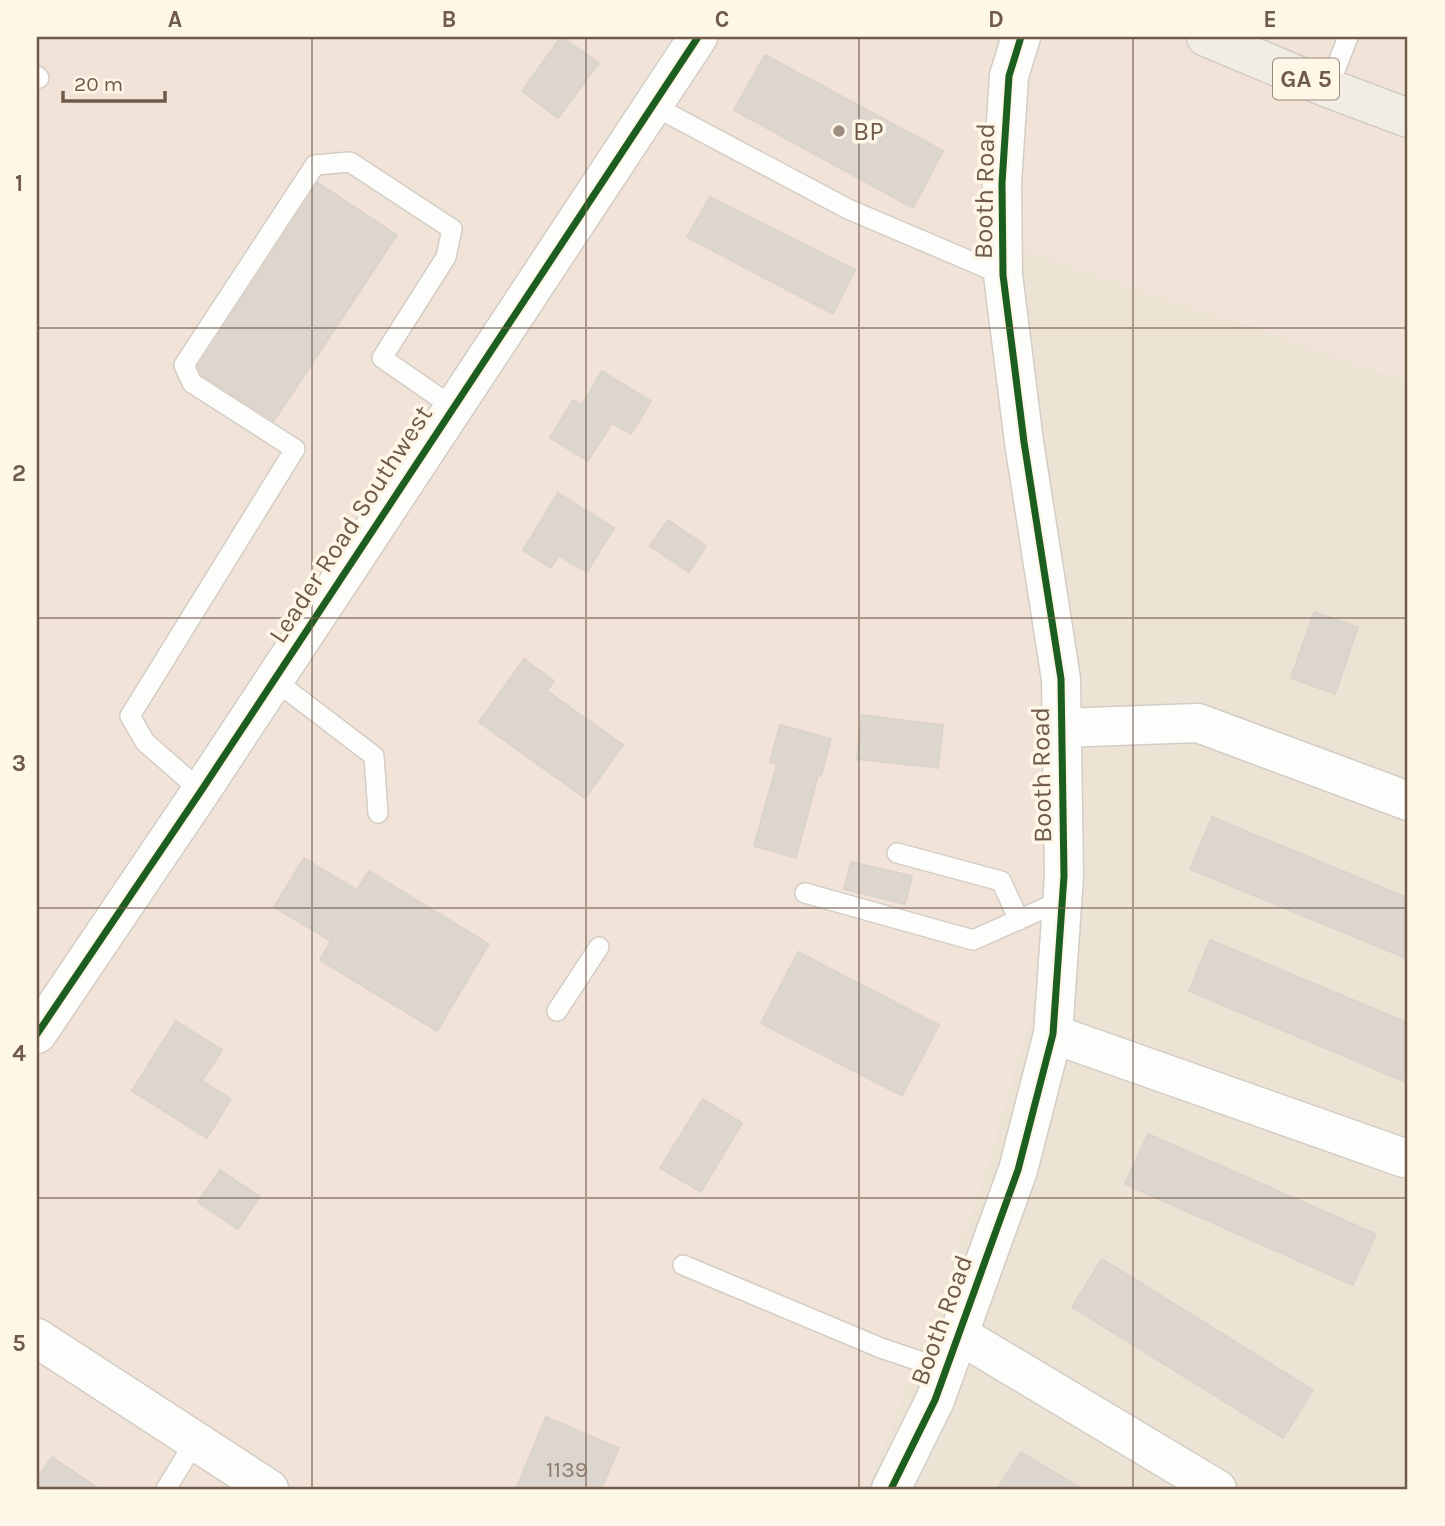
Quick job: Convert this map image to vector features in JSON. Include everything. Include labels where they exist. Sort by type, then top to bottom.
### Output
[{"type":"main road","name":"GA 5","points":[[1206,37],[1408,118]]},
{"type":"street","name":"Leader Road Southwest","points":[[37,1034],[201,791],[698,37]]},
{"type":"street","name":"Booth Road","points":[[891,1489],[946,1370],[1018,1170],[1053,1034],[1063,900],[1061,679],[1024,442],[1003,275],[1002,183],[1009,76],[1021,37]]},
{"type":"street","points":[[1062,728],[1198,723],[1408,801]]},
{"type":"street","points":[[1053,1034],[1404,1158]]},
{"type":"street","points":[[958,1334],[1217,1489]]},
{"type":"street","points":[[37,1338],[269,1489]]},
{"type":"lane","points":[[1328,88],[1349,37]]},
{"type":"lane","points":[[652,105],[848,209],[1003,275]]},
{"type":"lane","points":[[201,791],[145,742],[130,716],[295,449],[192,383],[184,365],[315,165],[350,162],[452,229],[446,257],[382,358],[453,407]]},
{"type":"lane","points":[[274,679],[374,756],[378,813]]},
{"type":"lane","points":[[897,853],[1001,881],[1019,920]]},
{"type":"lane","points":[[805,893],[973,940],[1063,900]]},
{"type":"lane","points":[[557,1011],[599,947]]},
{"type":"lane","points":[[683,1265],[881,1348],[946,1370]]},
{"type":"lane","points":[[166,1489],[196,1440]]},
{"type":"shaded area","points":[[37,37],[1408,37],[1408,380],[1009,244],[1040,684],[1067,885],[984,1175],[867,1489],[37,1489]]},
{"type":"shaded area","points":[[1009,243],[1408,380],[1408,1489],[867,1489],[984,1175],[1067,885],[1040,684]]},
{"type":"building","points":[[561,37],[599,63],[558,118],[522,91]]},
{"type":"building","name":"BP","points":[[765,55],[943,151],[913,208],[734,110]]},
{"type":"building","points":[[318,183],[397,235],[274,421],[202,375],[198,366]]},
{"type":"building","points":[[710,197],[855,270],[833,314],[687,237]]},
{"type":"building","points":[[602,371],[651,401],[631,434],[612,423],[588,461],[550,438],[573,400],[582,405]]},
{"type":"building","points":[[558,493],[614,528],[587,572],[559,556],[551,568],[523,550]]},
{"type":"building","points":[[668,520],[706,546],[689,572],[650,546]]},
{"type":"building","points":[[1314,612],[1358,627],[1335,694],[1291,678]]},
{"type":"building","points":[[524,659],[554,681],[547,691],[623,745],[585,798],[479,722]]},
{"type":"building","points":[[862,715],[943,725],[938,768],[857,759]]},
{"type":"building","points":[[780,725],[831,739],[821,776],[818,775],[796,858],[754,846],[777,764],[770,762]]},
{"type":"building","points":[[1212,817],[1408,898],[1408,959],[1190,869]]},
{"type":"building","points":[[304,858],[357,890],[369,871],[489,944],[437,1031],[320,960],[331,941],[274,907]]},
{"type":"building","points":[[851,862],[912,876],[905,904],[844,889]]},
{"type":"building","points":[[1210,940],[1408,1023],[1408,1083],[1189,991]]},
{"type":"building","points":[[798,952],[939,1025],[902,1096],[761,1023]]},
{"type":"building","points":[[176,1021],[222,1050],[202,1081],[231,1099],[207,1138],[132,1091]]},
{"type":"building","points":[[703,1099],[742,1123],[701,1192],[660,1168]]},
{"type":"building","points":[[1148,1134],[1376,1234],[1353,1285],[1125,1184]]},
{"type":"building","points":[[220,1170],[260,1197],[238,1229],[198,1202]]},
{"type":"building","points":[[1102,1259],[1313,1390],[1283,1438],[1072,1307]]},
{"type":"building","points":[[546,1417],[619,1448],[601,1489],[516,1489]]},
{"type":"building","points":[[1021,1452],[1082,1489],[997,1489]]},
{"type":"building","points":[[52,1457],[99,1489],[37,1489],[37,1479]]},
{"type":"cycle path","points":[[37,1034],[201,791],[698,37]]},
{"type":"cycle path","points":[[891,1489],[935,1400],[1018,1170],[1053,1034],[1064,876],[1061,679],[1024,442],[1003,275],[1002,183],[1009,76],[1021,37]]},
{"type":"place","name":"BP","points":[[839,131]]}]
